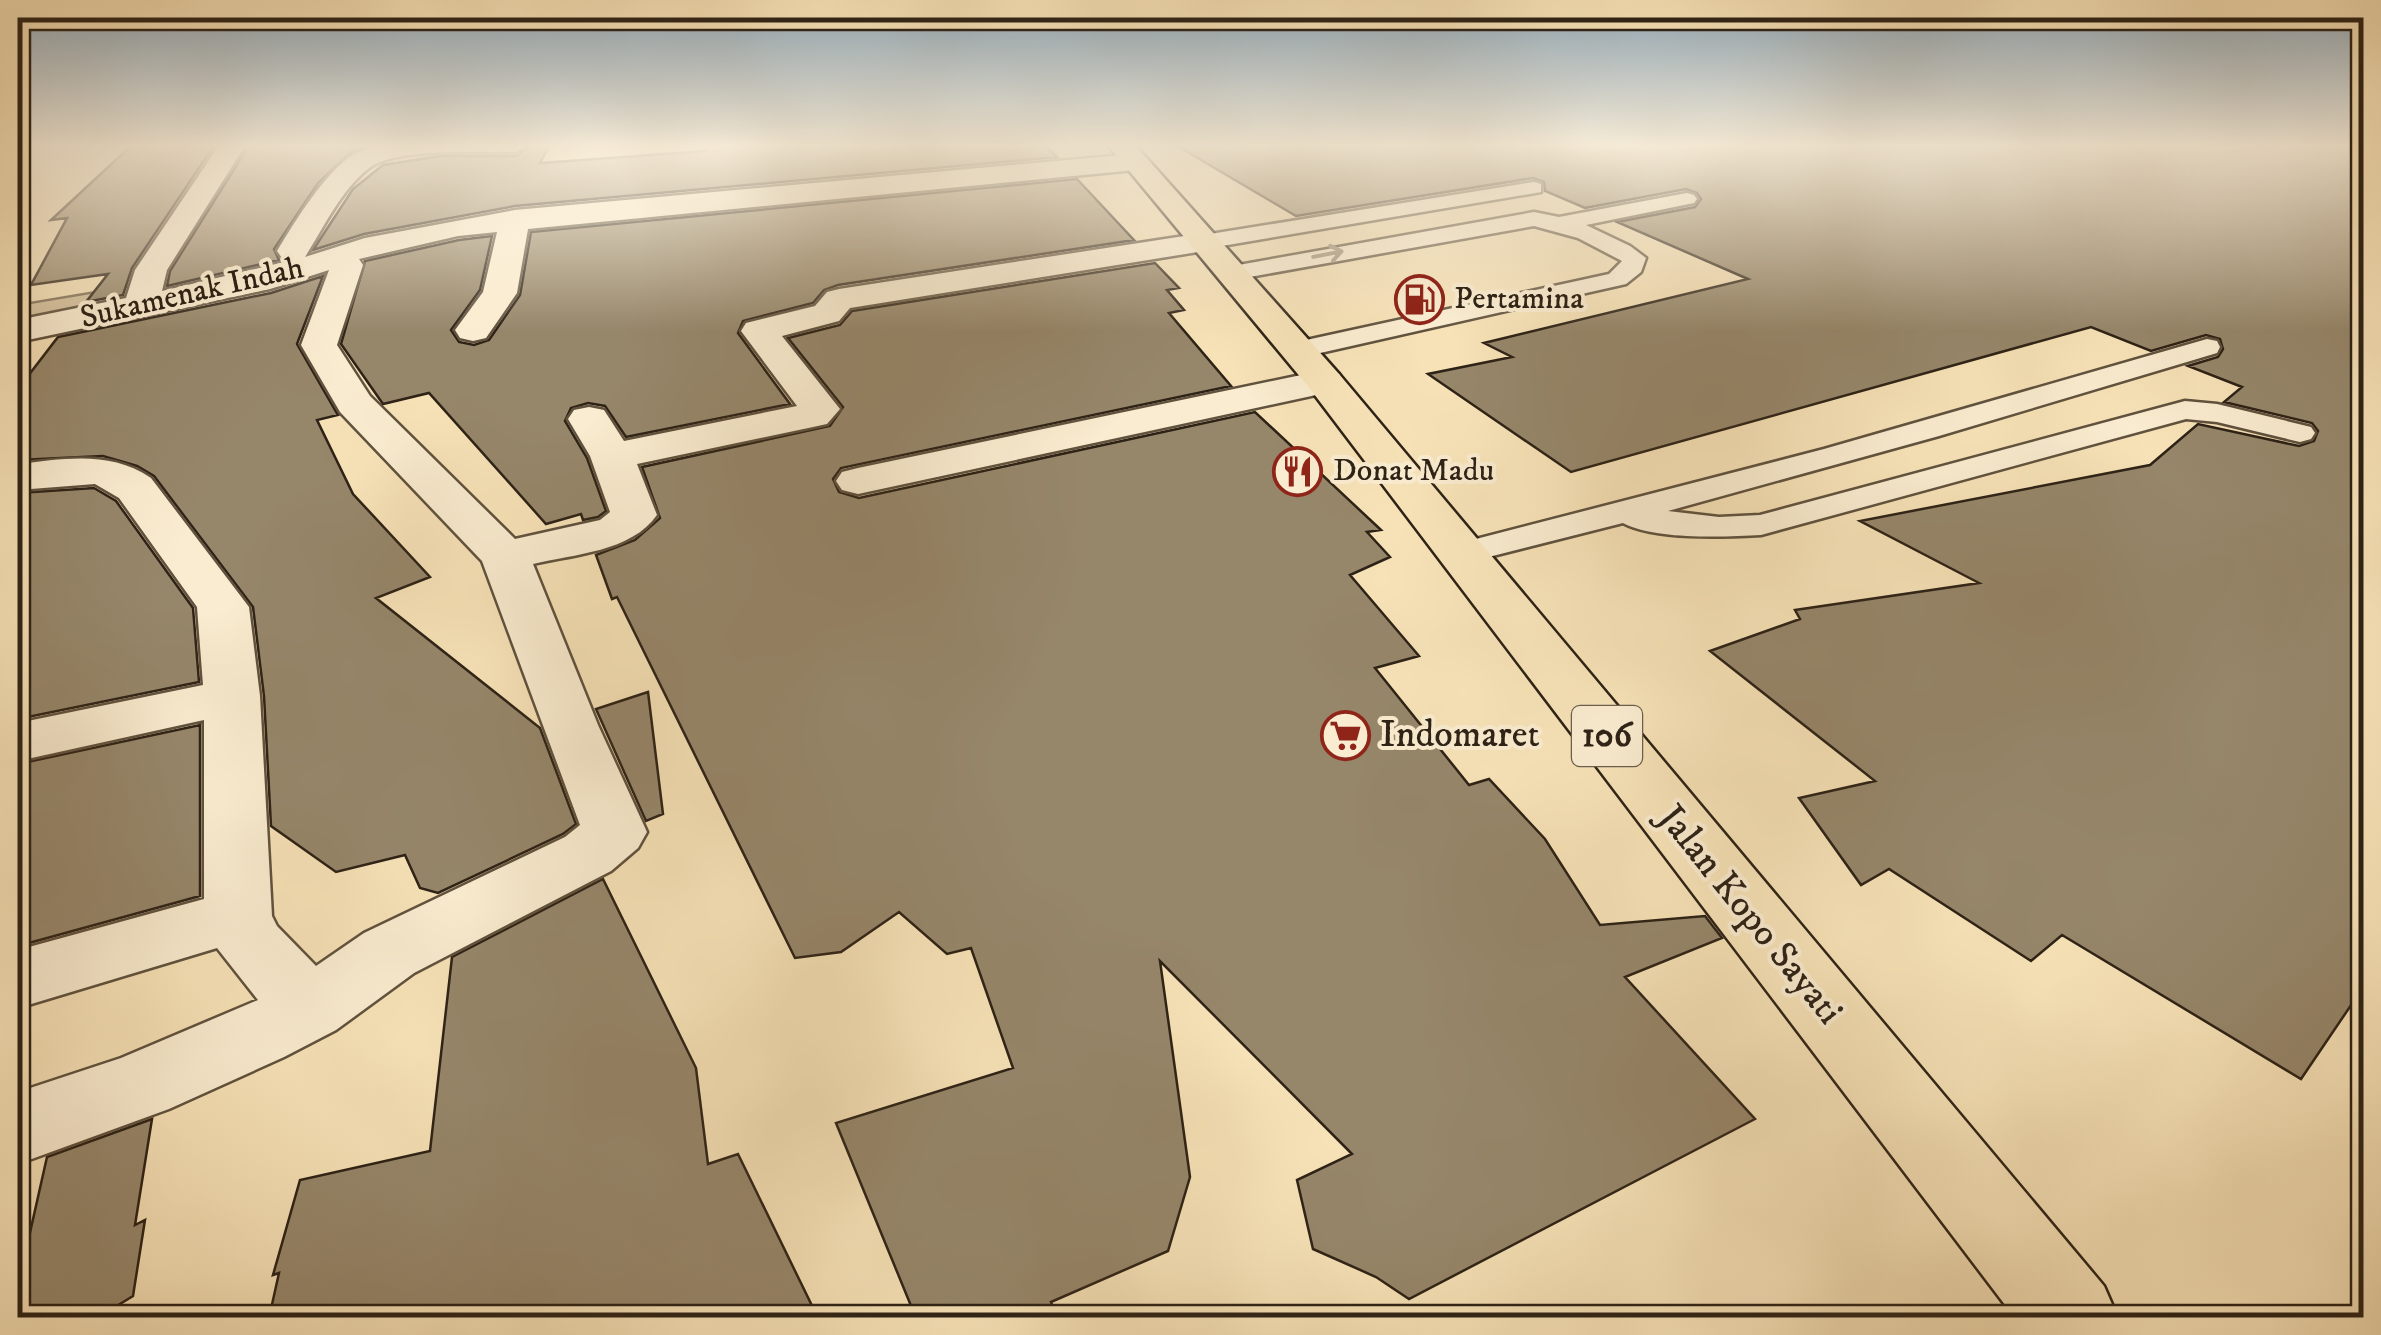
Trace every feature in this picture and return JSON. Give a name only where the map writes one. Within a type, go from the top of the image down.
[{"type":"main road","name":"Jalan Kopo Sayati","points":[[1173,206],[1312,366],[2065,1315]]},
{"type":"street","points":[[140,305],[151,270],[193,206]]},
{"type":"street","points":[[293,251],[322,206]]},
{"type":"street","points":[[581,213],[585,206]]},
{"type":"street","points":[[18,1128],[141,1085],[310,1009],[389,954],[588,854],[615,832],[569,726],[505,556],[354,402],[319,345],[347,265],[340,258],[395,239],[514,219],[643,206]]},
{"type":"street","points":[[637,245],[644,217],[654,206]]},
{"type":"street","points":[[473,330],[500,293],[514,219]]},
{"type":"street","name":"Sukamenak Indah","points":[[113,277],[293,251],[340,258]]},
{"type":"street","name":"Sukamenak Indah","points":[[18,331],[270,279],[340,258]]},
{"type":"street","points":[[505,556],[616,530],[630,522],[634,515],[601,438],[813,415],[820,409],[760,330],[827,314],[839,299],[1218,258]]},
{"type":"street","points":[[858,481],[1312,366]]},
{"type":"street","points":[[18,477],[104,471],[122,476],[223,607],[232,696],[238,916],[248,940],[310,1009]]},
{"type":"street","points":[[18,742],[232,696]]},
{"type":"street","points":[[18,979],[238,916]]},
{"type":"lane","points":[[1218,258],[1451,206]]},
{"type":"lane","points":[[1562,223],[1646,206]]},
{"type":"lane","points":[[1218,258],[1534,219],[1562,223],[1602,238],[1634,258],[1632,267],[1617,278],[1312,366]]},
{"type":"lane","points":[[1461,553],[1617,516],[2012,407],[2207,347]]},
{"type":"lane","points":[[1617,516],[1719,528],[1761,524],[2185,410],[2217,413],[2300,434]]},
{"type":"shaded area","points":[[326,260],[160,303],[18,331],[18,305],[280,261]]},
{"type":"building","points":[[66,206],[173,206],[132,268],[123,295],[86,302],[108,274],[31,285],[67,218],[51,220]]},
{"type":"building","points":[[211,206],[302,206],[274,249],[279,260],[167,286],[170,271]]},
{"type":"building","points":[[342,206],[513,206],[364,234],[313,250]]},
{"type":"building","points":[[796,206],[1103,206],[1134,240],[838,285],[824,290],[813,303],[743,321],[738,333],[790,404],[626,437],[605,406],[588,403],[571,408],[565,421],[587,458],[606,511],[598,517],[583,520],[581,514],[546,524],[429,393],[383,404],[341,344],[365,261],[492,236],[480,290],[451,330],[459,342],[474,345],[489,340],[520,295],[531,232]]},
{"type":"building","points":[[1280,206],[1356,206],[1296,216]]},
{"type":"building","points":[[2364,206],[2364,986],[2301,1079],[2062,935],[2031,961],[1889,869],[1861,885],[1799,798],[1875,781],[1710,651],[1800,619],[1795,610],[1979,583],[1860,521],[2150,465],[2198,424],[2299,446],[2314,441],[2318,431],[2312,423],[2224,402],[2242,387],[2188,366],[2218,357],[2223,349],[2220,339],[2206,335],[2151,351],[2091,327],[1571,472],[1428,374],[1512,357],[1484,343],[1748,279],[1617,222],[1695,207]]},
{"type":"building","points":[[1155,263],[1179,288],[1167,290],[1184,310],[1169,313],[1231,386],[841,468],[833,479],[839,492],[859,498],[1255,412],[1381,530],[1367,532],[1390,557],[1350,575],[1419,656],[1375,668],[1469,785],[1489,779],[1545,839],[1600,925],[1705,916],[1722,938],[1625,977],[1755,1119],[1409,1299],[1376,1277],[1313,1249],[1297,1180],[1352,1154],[1160,961],[1190,1177],[1168,1251],[1051,1302],[1057,1318],[916,1318],[836,1123],[1013,1068],[971,948],[947,954],[899,912],[841,952],[795,958],[617,597],[612,599],[596,555],[635,540],[660,518],[642,467],[830,426],[843,407],[788,338],[840,325],[852,311]]},
{"type":"building","points":[[323,276],[297,344],[338,415],[317,420],[353,494],[430,577],[376,598],[540,728],[576,824],[563,834],[438,893],[420,888],[405,855],[336,872],[271,826],[264,696],[253,607],[154,476],[137,466],[103,456],[18,460],[18,389],[58,337],[271,293]]},
{"type":"building","points":[[94,488],[116,501],[193,608],[199,682],[18,719],[18,493]]},
{"type":"building","points":[[648,692],[663,814],[646,821],[596,709]]},
{"type":"building","points":[[200,725],[200,896],[18,946],[18,764]]},
{"type":"building","points":[[603,879],[696,1068],[708,1164],[738,1154],[818,1318],[269,1318],[279,1273],[273,1275],[300,1180],[430,1151],[452,957]]},
{"type":"building","points":[[152,1119],[135,1225],[145,1220],[133,1296],[97,1318],[18,1318],[18,1286],[47,1157]]},
{"type":"place","name":"Pertamina","points":[[1419,299]]},
{"type":"place","name":"Donat Madu","points":[[1298,471]]},
{"type":"place","name":"Indomaret","points":[[1345,735]]}]
